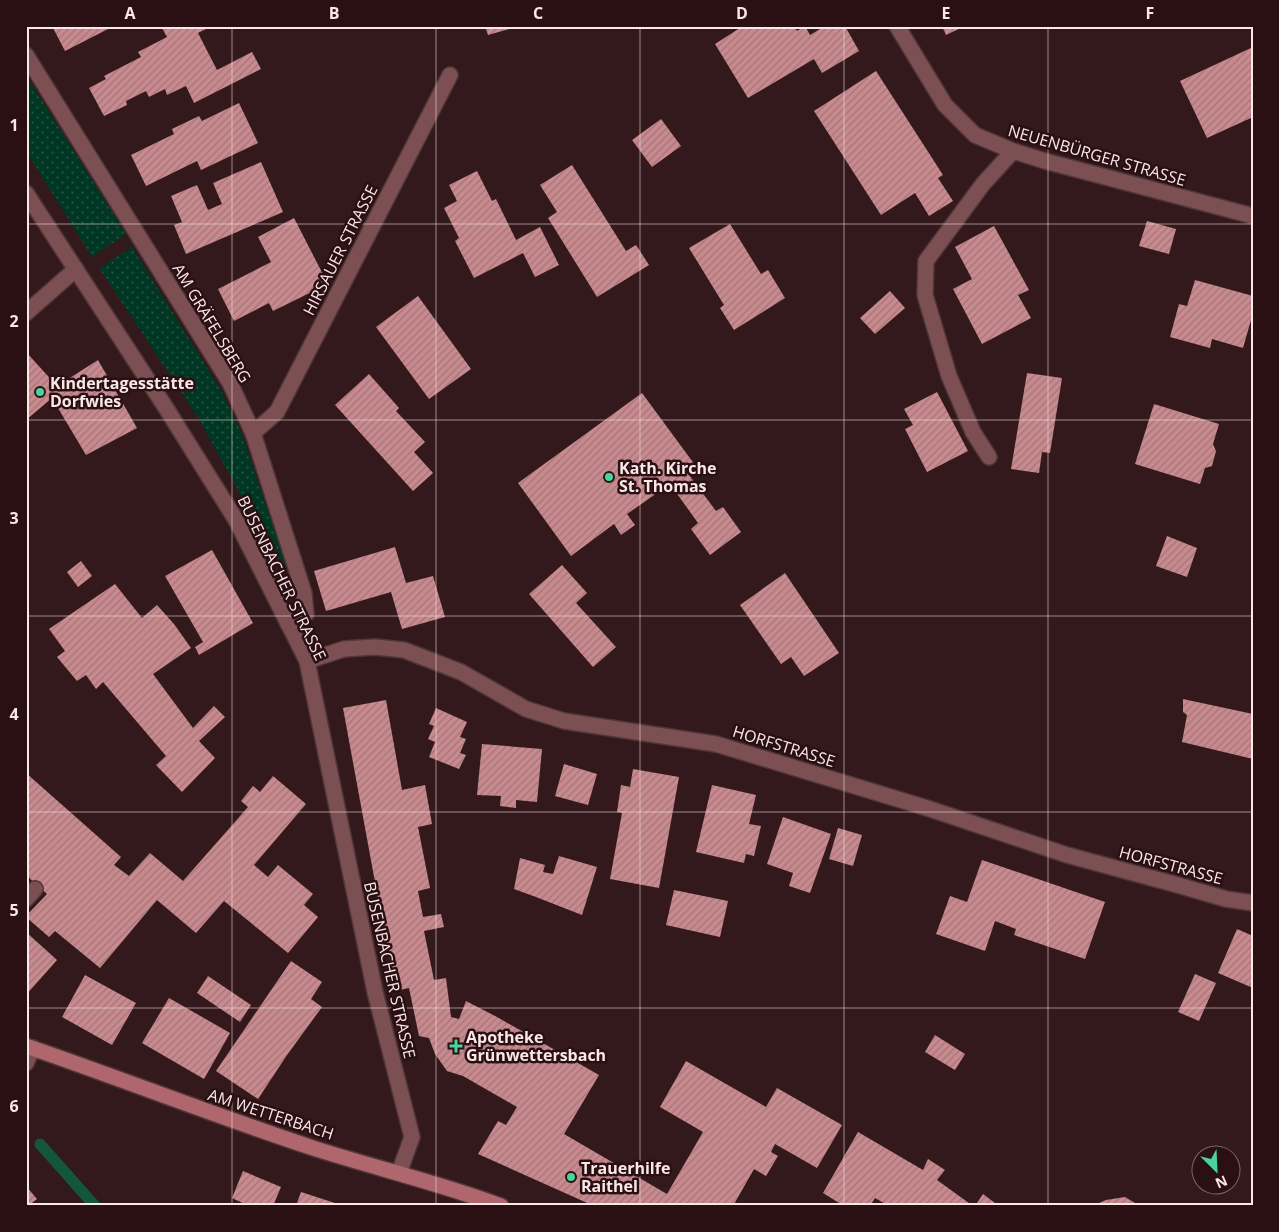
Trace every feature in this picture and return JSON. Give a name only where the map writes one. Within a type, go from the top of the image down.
[{"type":"main road","name":"AM WETTERBACH","points":[[30,1047],[315,1148],[465,1192],[502,1206]]},
{"type":"street","name":"NEUENBÜRGER STRASSE","points":[[897,26],[945,104],[975,135],[1045,161],[1253,216]]},
{"type":"street","name":"AM GRÄFELSBERG","points":[[26,55],[230,383],[252,434],[304,593],[306,614],[288,624]]},
{"type":"street","name":"HIRSAUER STRASSE","points":[[252,434],[277,412],[450,75]]},
{"type":"street","points":[[989,457],[973,432],[949,376],[925,295],[926,261],[984,184],[1014,151]]},
{"type":"street","name":"BUSENBACHER STRASSE","points":[[26,193],[166,408],[236,520],[307,661],[375,992],[412,1136],[399,1173]]},
{"type":"street","points":[[26,313],[76,269]]},
{"type":"street","name":"HORFSTRASSE","points":[[307,661],[344,649],[375,647],[404,650],[461,672],[526,709],[564,721],[716,744],[927,808],[1067,855],[1226,899],[1253,903]]},
{"type":"street","points":[[26,1063],[30,1047]]},
{"type":"green space","points":[[26,75],[126,234],[92,257],[26,151]]},
{"type":"green space","points":[[132,247],[221,390],[242,434],[286,565],[280,567],[199,419],[99,268]]},
{"type":"building","points":[[52,26],[114,26],[65,51]]},
{"type":"building","points":[[161,26],[212,26],[198,33],[217,70],[252,52],[261,69],[194,103],[186,86],[167,95],[165,89],[149,97],[146,91],[126,101],[127,105],[104,116],[89,88],[106,79],[104,76],[141,57],[138,52],[167,37]]},
{"type":"building","points":[[485,26],[516,26],[516,27],[488,35]]},
{"type":"building","points":[[743,26],[794,26],[797,31],[805,26],[810,35],[825,26],[845,26],[859,51],[822,73],[814,59],[748,98],[715,44]]},
{"type":"building","points":[[942,26],[965,26],[946,35]]},
{"type":"building","points":[[1253,47],[1253,117],[1207,138],[1180,81]]},
{"type":"building","points":[[876,71],[943,175],[938,178],[953,201],[929,216],[915,193],[881,215],[814,111]]},
{"type":"building","points":[[239,103],[258,143],[201,170],[197,161],[146,186],[131,155],[174,134],[172,129],[199,116],[202,121]]},
{"type":"building","points":[[661,119],[681,146],[652,167],[632,140]]},
{"type":"building","points":[[261,162],[283,212],[186,254],[174,225],[182,222],[171,196],[197,185],[208,210],[222,204],[213,183]]},
{"type":"building","points":[[572,165],[626,251],[636,245],[649,265],[597,297],[548,218],[557,212],[540,185]]},
{"type":"building","points":[[477,171],[492,201],[496,199],[516,240],[540,227],[559,265],[535,277],[523,253],[474,278],[455,241],[459,238],[444,208],[457,201],[449,185]]},
{"type":"building","points":[[294,218],[328,284],[273,311],[269,303],[234,321],[218,289],[271,262],[258,237]]},
{"type":"building","points":[[1147,221],[1176,229],[1169,254],[1139,246]]},
{"type":"building","points":[[730,224],[761,274],[768,270],[785,298],[734,330],[720,308],[724,305],[689,248]]},
{"type":"building","points":[[994,226],[1029,290],[1018,295],[1031,318],[982,344],[953,289],[972,279],[955,247]]},
{"type":"building","points":[[1195,280],[1253,296],[1253,313],[1243,348],[1212,339],[1210,348],[1170,337],[1179,304],[1187,306]]},
{"type":"building","points":[[890,291],[905,308],[875,334],[860,318]]},
{"type":"building","points":[[418,296],[471,369],[429,399],[376,327]]},
{"type":"building","points":[[26,352],[57,386],[98,360],[137,428],[86,455],[52,398],[26,420]]},
{"type":"building","points":[[1027,373],[1062,378],[1050,453],[1042,452],[1039,473],[1011,469]]},
{"type":"building","points":[[369,374],[399,408],[396,411],[425,442],[414,452],[433,473],[413,491],[335,405]]},
{"type":"building","points":[[937,392],[968,451],[927,472],[905,429],[913,425],[904,409]]},
{"type":"building","name":"Kath. Kirche St. Thomas","points":[[642,393],[695,465],[686,471],[716,511],[723,507],[741,532],[710,555],[691,529],[698,523],[670,484],[627,514],[635,525],[621,535],[614,524],[571,556],[518,483]]},
{"type":"building","points":[[1154,404],[1219,424],[1213,444],[1216,451],[1212,466],[1205,468],[1200,484],[1135,464]]},
{"type":"building","points":[[1167,536],[1197,548],[1187,577],[1156,566]]},
{"type":"building","points":[[395,547],[406,583],[433,576],[445,617],[402,629],[391,592],[326,611],[314,571]]},
{"type":"building","points":[[212,550],[253,623],[199,655],[195,647],[203,642],[165,576]]},
{"type":"building","points":[[81,561],[92,576],[78,587],[67,572]]},
{"type":"building","points":[[562,565],[587,593],[576,603],[616,647],[593,667],[529,594]]},
{"type":"building","points":[[785,573],[839,653],[804,676],[791,657],[781,664],[740,605]]},
{"type":"building","points":[[115,584],[142,618],[157,605],[174,624],[191,648],[153,674],[193,728],[214,706],[225,717],[199,741],[215,758],[182,792],[156,765],[166,756],[103,682],[96,689],[86,675],[77,681],[57,657],[65,651],[49,629]]},
{"type":"building","points":[[1183,699],[1253,714],[1253,759],[1182,742],[1187,715],[1183,712]]},
{"type":"building","points":[[386,700],[402,790],[425,785],[432,824],[418,827],[430,888],[418,891],[423,917],[441,914],[444,927],[424,931],[434,980],[446,978],[451,1017],[459,1019],[466,1001],[599,1075],[564,1134],[667,1194],[703,1132],[660,1107],[686,1061],[766,1107],[777,1088],[842,1125],[817,1168],[775,1144],[771,1152],[778,1156],[766,1176],[754,1169],[733,1206],[594,1206],[478,1154],[498,1121],[506,1125],[517,1107],[463,1076],[447,1071],[435,1054],[429,1038],[419,1036],[409,988],[395,991],[343,708]]},
{"type":"building","points":[[436,708],[467,722],[460,737],[466,739],[460,753],[466,755],[459,769],[429,757],[435,742],[428,739],[434,726],[429,724]]},
{"type":"building","points":[[482,744],[542,749],[537,802],[516,800],[516,808],[500,806],[501,796],[477,795]]},
{"type":"building","points":[[564,764],[597,774],[588,805],[555,796]]},
{"type":"building","points":[[633,769],[679,777],[659,888],[610,879],[622,813],[617,812],[621,785],[630,787]]},
{"type":"building","points":[[26,773],[121,857],[114,865],[129,876],[150,853],[183,881],[248,807],[241,801],[253,786],[260,792],[273,776],[306,804],[254,865],[268,877],[278,865],[313,894],[304,905],[318,917],[288,953],[224,901],[196,933],[157,900],[100,968],[55,931],[49,937],[26,917],[47,894],[26,875]]},
{"type":"building","points":[[712,785],[756,795],[749,824],[761,826],[754,856],[746,854],[744,863],[696,852]]},
{"type":"building","points":[[783,817],[831,834],[810,893],[789,886],[793,873],[767,864]]},
{"type":"building","points":[[838,828],[862,835],[853,866],[829,859]]},
{"type":"building","points":[[559,856],[597,867],[582,915],[514,889],[520,858],[545,865],[543,872],[553,874]]},
{"type":"building","points":[[982,860],[1105,902],[1085,959],[1014,935],[1016,929],[995,921],[985,951],[936,934],[950,896],[967,902]]},
{"type":"building","points":[[674,890],[728,901],[720,937],[666,925]]},
{"type":"building","points":[[1237,929],[1253,936],[1253,988],[1218,973]]},
{"type":"building","points":[[26,932],[57,960],[26,995]]},
{"type":"building","points":[[291,961],[322,982],[311,999],[322,1007],[258,1099],[216,1071]]},
{"type":"building","points":[[1195,974],[1216,983],[1199,1021],[1178,1012]]},
{"type":"building","points":[[85,975],[136,1003],[112,1045],[62,1017]]},
{"type":"building","points":[[208,976],[251,1005],[240,1022],[197,993]]},
{"type":"building","points":[[169,998],[230,1033],[204,1079],[142,1043]]},
{"type":"building","points":[[935,1035],[965,1054],[955,1070],[925,1052]]},
{"type":"building","points":[[858,1132],[923,1170],[928,1159],[945,1170],[937,1180],[973,1206],[889,1206],[875,1198],[870,1206],[844,1206],[823,1193]]},
{"type":"building","points":[[243,1171],[281,1187],[273,1206],[249,1206],[232,1198]]},
{"type":"building","points":[[26,1186],[37,1199],[28,1206],[26,1206]]},
{"type":"building","points":[[301,1192],[341,1205],[341,1206],[296,1206]]},
{"type":"building","points":[[983,1194],[999,1206],[975,1206]]},
{"type":"building","points":[[1125,1197],[1140,1206],[1092,1206],[1106,1200]]},
{"type":"waterway","points":[[40,1144],[95,1206]]},
{"type":"place","name":"Kindertagesstätte Dorfwies","points":[[40,392]]},
{"type":"place","name":"Kath. Kirche St. Thomas","points":[[609,477]]},
{"type":"place","name":"Apotheke Grünwettersbach","points":[[456,1046]]},
{"type":"place","name":"Trauerhilfe Raithel","points":[[571,1177]]}]
